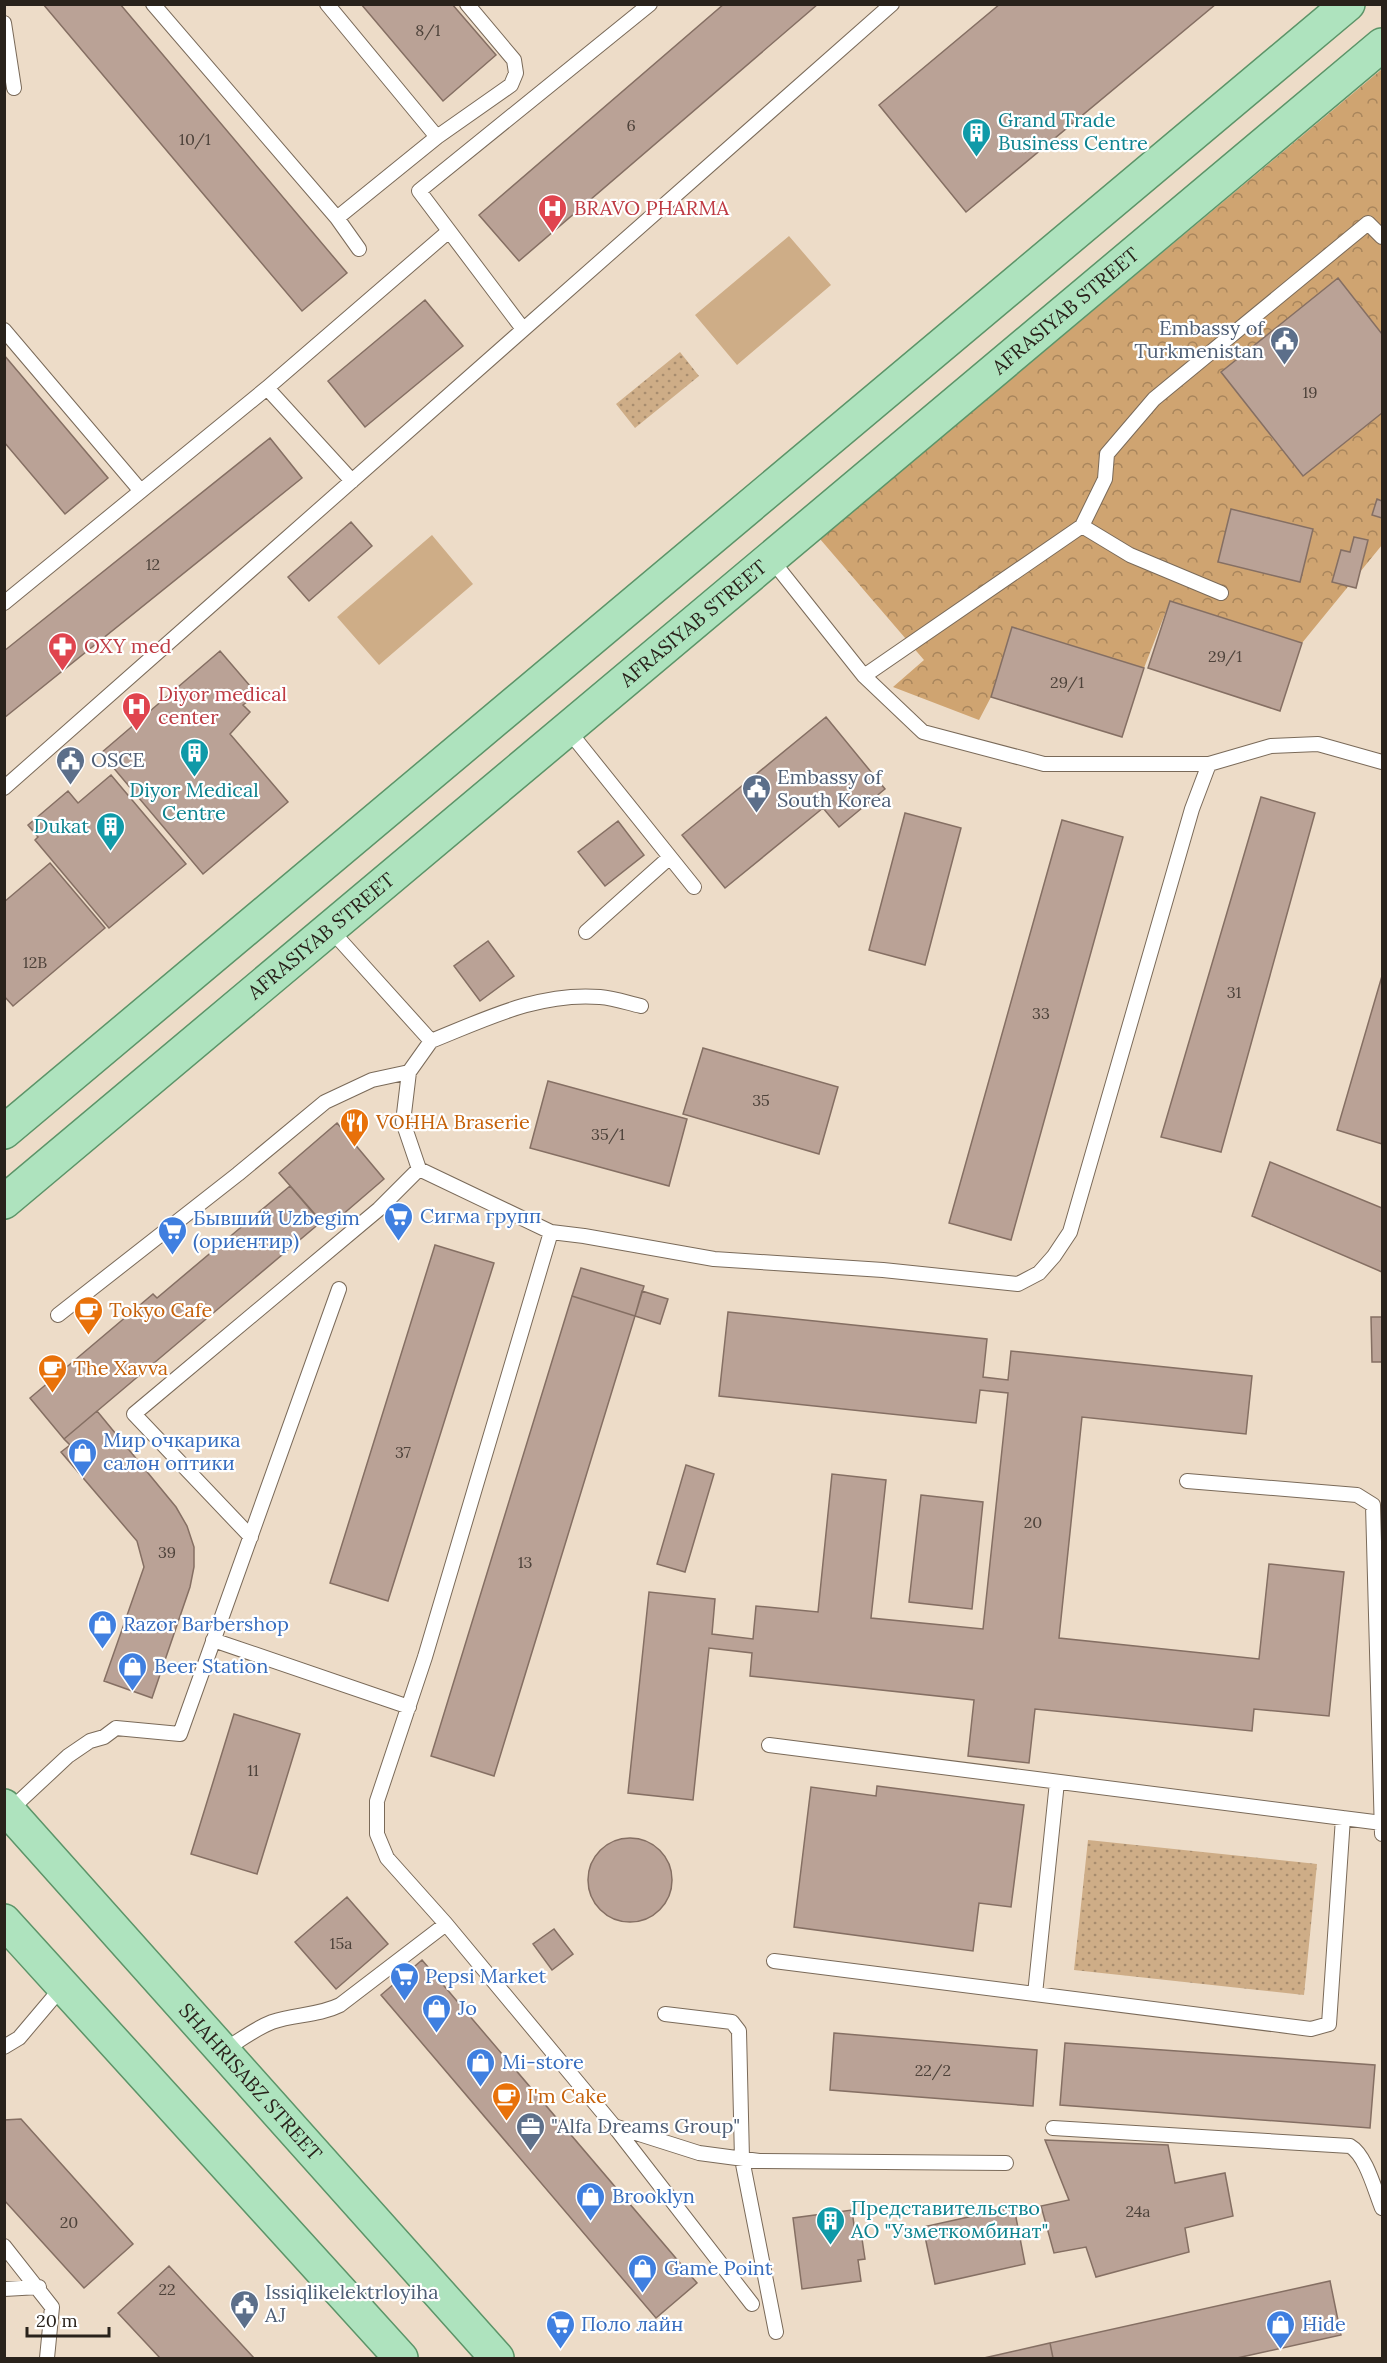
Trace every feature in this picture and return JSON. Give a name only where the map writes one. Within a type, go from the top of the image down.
[{"type":"main road","points":[[4,1132],[1348,4]]},
{"type":"main road","name":"AFRASIYAB STREET","points":[[4,1202],[1383,45]]},
{"type":"main road","name":"SHAHRISABZ STREET","points":[[7,1809],[497,2358]]},
{"type":"main road","points":[[4,1921],[401,2358]]},
{"type":"lane","points":[[153,4],[337,218],[359,249]]},
{"type":"lane","points":[[327,4],[437,137]]},
{"type":"lane","points":[[337,218],[437,137],[511,85],[516,73],[514,60],[468,4]]},
{"type":"lane","points":[[524,329],[419,191],[650,4]]},
{"type":"lane","points":[[4,788],[892,4]]},
{"type":"lane","points":[[4,23],[14,88]]},
{"type":"lane","points":[[864,676],[1082,526],[1105,479],[1107,454],[1154,399],[1368,223],[1383,237]]},
{"type":"lane","points":[[4,603],[267,388],[449,231]]},
{"type":"lane","points":[[4,330],[140,490]]},
{"type":"lane","points":[[267,388],[352,481]]},
{"type":"lane","points":[[1082,526],[1130,555],[1221,593]]},
{"type":"lane","points":[[771,559],[864,676],[923,732],[1044,764],[1209,764],[1271,746],[1318,744],[1383,762]]},
{"type":"lane","points":[[568,730],[694,888]]},
{"type":"lane","points":[[641,1006],[601,997],[560,997],[515,1007],[431,1041],[409,1072],[403,1122],[419,1169],[551,1232],[714,1259],[883,1270],[1018,1284],[1039,1272],[1054,1256],[1070,1232],[1185,831],[1209,764]]},
{"type":"lane","points":[[586,932],[670,857]]},
{"type":"lane","points":[[330,929],[431,1041]]},
{"type":"lane","points":[[58,1315],[238,1174],[325,1102],[372,1080],[409,1072]]},
{"type":"lane","points":[[251,1537],[134,1414],[379,1209],[419,1169]]},
{"type":"lane","points":[[551,1232],[409,1707],[377,1801],[377,1834],[387,1858],[446,1924],[614,2126],[752,2304]]},
{"type":"lane","points":[[7,1809],[68,1756],[90,1741],[104,1737],[116,1728],[180,1734],[339,1289]]},
{"type":"lane","points":[[1187,1481],[1357,1495],[1373,1505],[1383,1834]]},
{"type":"lane","points":[[213,1640],[409,1707]]},
{"type":"lane","points":[[769,1745],[1382,1823]]},
{"type":"lane","points":[[1035,1994],[1057,1782]]},
{"type":"lane","points":[[774,1960],[1311,2029],[1329,2024],[1343,1818]]},
{"type":"lane","points":[[223,2051],[272,2022],[300,2014],[327,2012],[340,2006],[446,1924]]},
{"type":"lane","points":[[4,2047],[19,2038],[63,1986]]},
{"type":"lane","points":[[665,2014],[732,2022],[739,2031],[742,2159],[776,2332]]},
{"type":"lane","points":[[614,2126],[699,2152],[759,2161],[1006,2163]]},
{"type":"lane","points":[[1053,2128],[1350,2146],[1358,2150],[1383,2208]]},
{"type":"lane","points":[[1377,2195],[1383,2175]]},
{"type":"lane","points":[[4,2246],[39,2287],[52,2307],[47,2358]]},
{"type":"lane","points":[[4,2289],[39,2287]]},
{"type":"shaded area","points":[[789,236],[831,285],[737,365],[695,315]]},
{"type":"shaded area","points":[[680,352],[699,376],[635,428],[616,404]]},
{"type":"shaded area","points":[[432,535],[473,584],[379,665],[337,617]]},
{"type":"shaded area","points":[[1088,1840],[1317,1864],[1304,1995],[1074,1970]]},
{"type":"green space","points":[[1382,69],[1382,545],[1302,643],[1170,601],[1144,668],[1012,627],[991,697],[979,720],[893,687],[924,660],[820,539]]},
{"type":"building","points":[[43,4],[120,4],[347,273],[302,311]]},
{"type":"building","points":[[361,4],[452,4],[496,55],[443,101]]},
{"type":"building","points":[[724,4],[818,4],[519,261],[479,215]]},
{"type":"building","name":"Grand Trade Business Centre","points":[[1000,4],[1216,4],[966,212],[879,105]]},
{"type":"building","points":[[1338,278],[1382,334],[1382,413],[1303,476],[1221,372]]},
{"type":"building","points":[[425,300],[463,346],[365,427],[328,381]]},
{"type":"building","points":[[4,355],[108,478],[65,514],[4,442]]},
{"type":"building","points":[[270,438],[302,478],[4,718],[4,651]]},
{"type":"building","points":[[1377,499],[1382,501],[1382,518],[1372,515]]},
{"type":"building","points":[[1231,509],[1313,529],[1300,582],[1218,562]]},
{"type":"building","points":[[351,522],[372,546],[309,601],[288,577]]},
{"type":"building","points":[[1354,537],[1368,540],[1356,588],[1332,582],[1341,550],[1350,552]]},
{"type":"building","points":[[1170,601],[1302,643],[1280,711],[1148,668]]},
{"type":"building","points":[[1012,627],[1144,668],[1122,737],[991,697]]},
{"type":"building","name":"Diyor Medical Centre","points":[[220,651],[257,694],[243,705],[250,712],[230,734],[288,802],[203,874],[101,753]]},
{"type":"building","points":[[826,717],[885,789],[839,827],[823,808],[725,888],[682,835]]},
{"type":"building","name":"Dukat","points":[[111,775],[186,864],[109,928],[35,840],[38,837],[28,825],[68,791],[78,803]]},
{"type":"building","points":[[1261,797],[1315,813],[1221,1152],[1161,1137]]},
{"type":"building","points":[[905,813],[961,828],[925,965],[869,950]]},
{"type":"building","points":[[1062,820],[1123,837],[1011,1240],[949,1223]]},
{"type":"building","points":[[618,821],[644,855],[605,886],[578,852]]},
{"type":"building","points":[[50,863],[105,928],[13,1006],[4,996],[4,902]]},
{"type":"building","points":[[488,941],[514,976],[480,1001],[454,966]]},
{"type":"building","points":[[1382,976],[1382,1144],[1337,1130]]},
{"type":"building","points":[[703,1048],[838,1087],[819,1154],[683,1114]]},
{"type":"building","points":[[548,1081],[687,1119],[669,1186],[530,1148]]},
{"type":"building","points":[[337,1123],[384,1179],[327,1228],[279,1173]]},
{"type":"building","points":[[1270,1162],[1382,1208],[1382,1272],[1252,1216]]},
{"type":"building","points":[[290,1186],[321,1222],[64,1439],[30,1398],[153,1294],[157,1298]]},
{"type":"building","points":[[435,1245],[494,1263],[388,1601],[330,1583]]},
{"type":"building","points":[[581,1268],[644,1286],[635,1316],[572,1296]]},
{"type":"building","points":[[642,1291],[668,1299],[660,1324],[635,1316]]},
{"type":"building","points":[[572,1296],[635,1316],[494,1776],[431,1756]]},
{"type":"building","points":[[728,1312],[987,1339],[983,1377],[1008,1380],[1011,1351],[1252,1376],[1246,1434],[1082,1417],[1059,1638],[1259,1659],[1269,1564],[1344,1572],[1329,1716],[1254,1709],[1252,1731],[1035,1709],[1029,1763],[968,1756],[974,1700],[750,1676],[752,1653],[709,1648],[693,1800],[628,1793],[649,1592],[715,1599],[712,1634],[753,1639],[756,1606],[818,1612],[832,1474],[886,1480],[871,1618],[983,1629],[1008,1393],[980,1390],[976,1423],[719,1396]]},
{"type":"building","points":[[1371,1317],[1382,1317],[1382,1362],[1372,1362]]},
{"type":"building","points":[[97,1411],[176,1507],[187,1526],[194,1547],[194,1567],[190,1587],[152,1698],[104,1681],[144,1567],[137,1541],[61,1452],[70,1445],[64,1439]]},
{"type":"building","points":[[686,1465],[714,1474],[685,1572],[657,1564]]},
{"type":"building","points":[[921,1495],[983,1502],[972,1609],[909,1602]]},
{"type":"building","points":[[234,1714],[300,1734],[257,1874],[191,1854]]},
{"type":"building","points":[[877,1786],[1024,1805],[1011,1907],[979,1903],[973,1951],[794,1927],[811,1787],[876,1796]]},
{"type":"building","points":[[630,1838],[646,1841],[660,1850],[669,1864],[672,1880],[669,1896],[660,1910],[646,1919],[630,1922],[614,1919],[600,1910],[591,1896],[588,1880],[591,1864],[600,1850],[614,1841]]},
{"type":"building","points":[[347,1897],[388,1944],[336,1989],[295,1942]]},
{"type":"building","points":[[554,1929],[573,1954],[552,1970],[533,1944]]},
{"type":"building","points":[[422,1960],[697,2283],[656,2318],[381,1995]]},
{"type":"building","points":[[834,2033],[1037,2050],[1033,2106],[830,2090]]},
{"type":"building","points":[[1065,2043],[1375,2065],[1370,2128],[1060,2105]]},
{"type":"building","points":[[21,2119],[133,2244],[84,2288],[4,2200],[4,2120]]},
{"type":"building","points":[[1045,2140],[1168,2145],[1175,2183],[1225,2173],[1233,2216],[1185,2228],[1189,2252],[1096,2277],[1086,2247],[1054,2253],[1041,2206],[1069,2200]]},
{"type":"building","points":[[1014,2207],[1025,2264],[935,2284],[923,2227]]},
{"type":"building","name":"Представительство АО \"Узметкомбинат\"","points":[[852,2210],[855,2233],[861,2232],[865,2259],[858,2260],[861,2281],[802,2289],[793,2218]]},
{"type":"building","points":[[169,2266],[254,2358],[160,2358],[118,2313]]},
{"type":"building","points":[[1330,2281],[1341,2335],[1237,2358],[1053,2358],[1050,2343]]},
{"type":"building","points":[[1050,2343],[1053,2358],[984,2358]]},
{"type":"place","name":"Grand Trade Business Centre","points":[[977,158]]},
{"type":"place","name":"BRAVO PHARMA","points":[[553,234]]},
{"type":"place","name":"Embassy of Turkmenistan","points":[[1285,366]]},
{"type":"place","name":"OXY med","points":[[63,672]]},
{"type":"place","name":"Diyor medical center","points":[[137,732]]},
{"type":"place","name":"Diyor Medical Centre","points":[[194,778]]},
{"type":"place","name":"OSCE","points":[[70,786]]},
{"type":"place","name":"Embassy of South Korea","points":[[756,814]]},
{"type":"place","name":"Dukat","points":[[110,852]]},
{"type":"place","name":"VOHHA Braserie","points":[[355,1148]]},
{"type":"place","name":"Сигма групп","points":[[399,1242]]},
{"type":"place","name":"Бывший Uzbegim (ориентир)","points":[[172,1256]]},
{"type":"place","name":"Tokyo Cafe","points":[[88,1336]]},
{"type":"place","name":"The Xavva","points":[[52,1394]]},
{"type":"place","name":"Мир очкарика салон оптики","points":[[82,1478]]},
{"type":"place","name":"Razor Barbershop","points":[[102,1650]]},
{"type":"place","name":"Beer Station","points":[[133,1692]]},
{"type":"place","name":"Pepsi Market","points":[[404,2002]]},
{"type":"place","name":"Jo","points":[[437,2034]]},
{"type":"place","name":"Mi-store","points":[[481,2088]]},
{"type":"place","name":"I'm Cake","points":[[506,2122]]},
{"type":"place","name":"\"Alfa Dreams Group\"","points":[[530,2152]]},
{"type":"place","name":"Brooklyn","points":[[591,2222]]},
{"type":"place","name":"Представительство АО \"Узметкомбинат\"","points":[[830,2246]]},
{"type":"place","name":"Game Point","points":[[643,2294]]},
{"type":"place","name":"Issiqlikelektrloyiha AJ","points":[[244,2330]]},
{"type":"place","name":"Поло лайн","points":[[560,2350]]},
{"type":"place","name":"Hide","points":[[1281,2350]]}]
